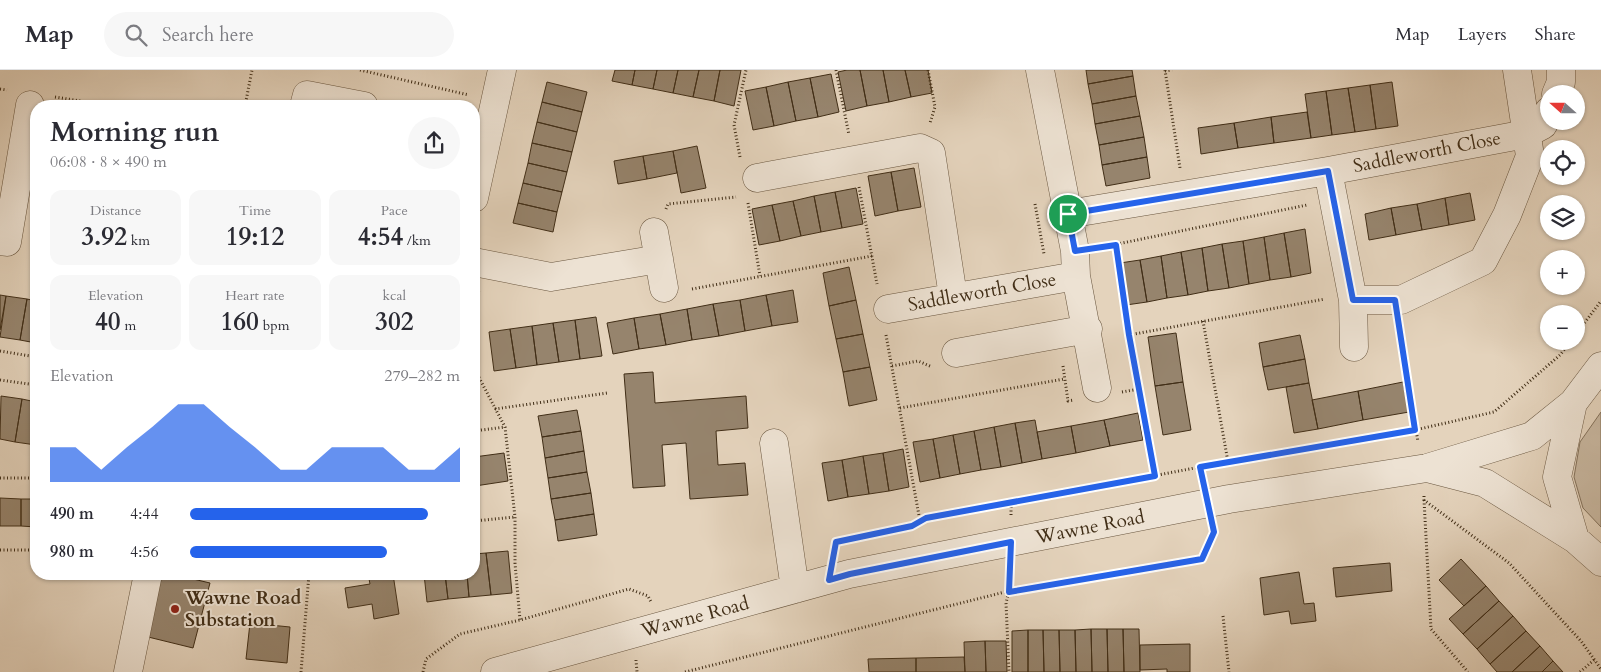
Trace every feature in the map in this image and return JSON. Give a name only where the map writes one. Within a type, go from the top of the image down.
[{"type":"street","points":[[480,134],[495,100],[502,70]]},
{"type":"street","name":"Saddleworth Close","points":[[1040,70],[1068,214],[1097,388]]},
{"type":"street","name":"Saddleworth Close","points":[[1344,298],[1401,300],[1483,261],[1507,215],[1530,156],[1517,70]]},
{"type":"street","points":[[1560,85],[1561,70]]},
{"type":"street","points":[[306,100],[307,95],[333,100]]},
{"type":"street","points":[[0,241],[7,242],[30,105]]},
{"type":"street","name":"Saddleworth Close","points":[[1068,214],[1328,171],[1526,134],[1540,126]]},
{"type":"street","points":[[758,178],[920,148],[931,153],[954,296]]},
{"type":"street","name":"Saddleworth Close","points":[[1328,171],[1334,199],[1344,298],[1354,348]]},
{"type":"street","points":[[654,232],[664,288]]},
{"type":"street","points":[[480,263],[551,277],[659,259]]},
{"type":"street","name":"Saddleworth Close","points":[[888,309],[1048,280],[1075,264]]},
{"type":"street","points":[[956,353],[1088,329]]},
{"type":"street","points":[[1575,538],[1557,477],[1573,402],[1601,366]]},
{"type":"street","name":"Wawne Road","points":[[495,672],[850,574],[1207,504],[1426,468],[1532,436],[1573,402]]},
{"type":"street","points":[[774,443],[795,589]]},
{"type":"street","name":"Wawne Road","points":[[1426,468],[1486,483],[1575,538],[1601,562]]},
{"type":"street","points":[[128,672],[147,580]]},
{"type":"path","points":[[246,100],[252,70]]},
{"type":"path","points":[[360,70],[495,100]]},
{"type":"path","points":[[920,148],[936,107],[928,70]]},
{"type":"path","points":[[1172,70],[1165,71],[1184,194]]},
{"type":"path","points":[[1034,194],[1048,280]]},
{"type":"path","points":[[654,232],[668,204],[737,196]]},
{"type":"path","points":[[1075,264],[1116,245],[1334,199]]},
{"type":"path","points":[[1116,245],[1129,335],[1155,476]]},
{"type":"path","points":[[664,288],[680,291],[872,256]]},
{"type":"path","points":[[1129,335],[1344,298]]},
{"type":"path","points":[[1395,300],[1415,430],[1426,468],[1424,500],[1431,630],[1468,672]]},
{"type":"path","points":[[1585,322],[1601,301]]},
{"type":"path","points":[[1202,321],[1228,462]]},
{"type":"path","points":[[1059,334],[1068,401]]},
{"type":"path","points":[[829,580],[836,542],[912,526],[926,518],[1200,467],[1415,430],[1494,412],[1564,350]]},
{"type":"path","points":[[0,351],[30,356]]},
{"type":"path","points":[[892,366],[918,361],[939,370],[954,367],[956,353]]},
{"type":"path","points":[[900,408],[1064,379]]},
{"type":"path","points":[[0,380],[30,385]]},
{"type":"path","points":[[480,380],[505,427],[515,517],[515,563],[520,620]]},
{"type":"path","points":[[495,409],[607,393]]},
{"type":"path","points":[[480,430],[505,427]]},
{"type":"path","points":[[685,672],[1009,592],[1202,559],[1214,532],[1200,467]]},
{"type":"path","points":[[0,478],[30,478]]},
{"type":"path","points":[[1424,500],[1509,563],[1581,642],[1601,669]]},
{"type":"path","points":[[1009,672],[1006,603],[1009,592],[1011,503]]},
{"type":"path","points":[[480,520],[515,517]]},
{"type":"path","points":[[0,550],[30,550]]},
{"type":"path","points":[[301,672],[309,580]]},
{"type":"path","points":[[423,672],[426,659],[460,634],[520,620],[629,589],[648,596],[662,626]]},
{"type":"path","points":[[1223,616],[1229,672]]},
{"type":"path","points":[[1580,672],[1594,660]]},
{"type":"shaded area","points":[[1601,412],[1601,527],[1583,508],[1574,477],[1580,442]]},
{"type":"building","points":[[615,70],[635,70],[632,85],[612,81]]},
{"type":"building","points":[[635,70],[657,70],[653,89],[632,85]]},
{"type":"building","points":[[657,70],[678,70],[673,93],[653,89]]},
{"type":"building","points":[[678,70],[699,70],[693,97],[673,93]]},
{"type":"building","points":[[699,70],[720,70],[714,101],[693,97]]},
{"type":"building","points":[[720,70],[741,70],[734,106],[714,101]]},
{"type":"building","points":[[860,70],[867,106],[846,111],[838,72]]},
{"type":"building","points":[[860,70],[883,70],[889,102],[867,106]]},
{"type":"building","points":[[883,70],[905,70],[911,97],[889,102]]},
{"type":"building","points":[[905,70],[928,70],[932,93],[911,97]]},
{"type":"building","points":[[1086,70],[1132,70],[1133,76],[1088,84]]},
{"type":"building","points":[[831,74],[839,112],[818,117],[810,78]]},
{"type":"building","points":[[1133,76],[1136,96],[1092,104],[1088,84]]},
{"type":"building","points":[[810,78],[818,117],[796,121],[788,82]]},
{"type":"building","points":[[547,82],[587,92],[582,112],[542,102]]},
{"type":"building","points":[[788,82],[796,121],[774,126],[766,87]]},
{"type":"building","points":[[1392,82],[1398,126],[1376,129],[1370,85]]},
{"type":"building","points":[[1370,85],[1376,129],[1355,132],[1348,88]]},
{"type":"building","points":[[766,87],[774,126],[753,130],[745,91]]},
{"type":"building","points":[[1348,88],[1355,132],[1332,135],[1326,91]]},
{"type":"building","points":[[1326,91],[1332,135],[1311,138],[1305,94]]},
{"type":"building","points":[[1136,96],[1140,116],[1095,124],[1092,104]]},
{"type":"building","points":[[542,102],[582,112],[577,132],[537,122]]},
{"type":"building","points":[[1307,112],[1311,138],[1274,143],[1271,117]]},
{"type":"building","points":[[1140,116],[1144,137],[1099,145],[1095,124]]},
{"type":"building","points":[[1271,117],[1274,143],[1238,148],[1234,123]]},
{"type":"building","points":[[537,122],[577,132],[572,152],[532,143]]},
{"type":"building","points":[[1234,123],[1238,148],[1201,154],[1198,128]]},
{"type":"building","points":[[1144,137],[1147,157],[1102,165],[1099,145]]},
{"type":"building","points":[[532,143],[572,152],[567,172],[528,163]]},
{"type":"building","points":[[697,146],[706,188],[681,193],[673,151]]},
{"type":"building","points":[[673,151],[677,173],[647,179],[643,156]]},
{"type":"building","points":[[643,156],[647,179],[618,184],[614,161]]},
{"type":"building","points":[[1147,157],[1150,178],[1106,186],[1102,165]]},
{"type":"building","points":[[528,163],[567,172],[562,192],[523,183]]},
{"type":"building","points":[[914,168],[921,207],[898,211],[891,172]]},
{"type":"building","points":[[891,172],[898,211],[875,216],[868,176]]},
{"type":"building","points":[[523,183],[562,192],[557,212],[518,203]]},
{"type":"building","points":[[856,188],[863,224],[842,228],[835,192]]},
{"type":"building","points":[[835,192],[842,228],[821,232],[814,196]]},
{"type":"building","points":[[1470,193],[1475,220],[1449,225],[1445,198]]},
{"type":"building","points":[[814,196],[821,232],[801,236],[793,201]]},
{"type":"building","points":[[1445,198],[1449,225],[1422,230],[1417,204]]},
{"type":"building","points":[[793,201],[801,236],[780,241],[772,205]]},
{"type":"building","points":[[518,203],[557,212],[553,232],[513,223]]},
{"type":"building","points":[[1417,204],[1422,230],[1396,235],[1391,208]]},
{"type":"building","points":[[772,205],[780,241],[759,245],[752,209]]},
{"type":"building","points":[[1391,208],[1396,235],[1369,240],[1365,214]]},
{"type":"building","points":[[1305,229],[1311,273],[1291,277],[1284,233]]},
{"type":"building","points":[[1284,233],[1291,277],[1270,280],[1264,237]]},
{"type":"building","points":[[1264,237],[1270,280],[1249,284],[1243,241]]},
{"type":"building","points":[[1243,241],[1249,284],[1229,288],[1222,244]]},
{"type":"building","points":[[1222,244],[1229,288],[1208,291],[1202,248]]},
{"type":"building","points":[[1202,248],[1208,291],[1188,295],[1181,252]]},
{"type":"building","points":[[1181,252],[1188,295],[1167,298],[1161,256]]},
{"type":"building","points":[[1161,256],[1167,298],[1147,302],[1140,260]]},
{"type":"building","points":[[1140,260],[1147,302],[1126,305],[1120,263]]},
{"type":"building","points":[[849,267],[856,300],[829,306],[823,273]]},
{"type":"building","points":[[793,290],[798,322],[772,326],[766,295]]},
{"type":"building","points":[[0,295],[6,296],[0,330]]},
{"type":"building","points":[[766,295],[772,326],[745,331],[740,300]]},
{"type":"building","points":[[6,296],[27,299],[20,340],[0,337]]},
{"type":"building","points":[[27,299],[30,300],[30,342],[20,340]]},
{"type":"building","points":[[740,300],[745,331],[719,336],[713,304]]},
{"type":"building","points":[[856,300],[863,334],[836,339],[829,306]]},
{"type":"building","points":[[713,304],[719,336],[692,340],[687,309]]},
{"type":"building","points":[[687,309],[692,340],[666,345],[660,314]]},
{"type":"building","points":[[660,314],[666,345],[639,349],[634,318]]},
{"type":"building","points":[[596,317],[602,356],[580,359],[575,320]]},
{"type":"building","points":[[634,318],[639,349],[613,354],[607,323]]},
{"type":"building","points":[[575,320],[580,359],[559,362],[553,323]]},
{"type":"building","points":[[553,323],[559,362],[537,365],[532,326]]},
{"type":"building","points":[[532,326],[537,365],[516,368],[510,329]]},
{"type":"building","points":[[510,329],[516,368],[494,371],[489,332]]},
{"type":"building","points":[[1176,333],[1183,382],[1155,386],[1148,337]]},
{"type":"building","points":[[863,334],[870,367],[843,372],[836,339]]},
{"type":"building","points":[[1300,335],[1305,359],[1263,367],[1259,343]]},
{"type":"building","points":[[1305,359],[1309,383],[1268,390],[1263,367]]},
{"type":"building","points":[[870,367],[877,400],[849,406],[843,372]]},
{"type":"building","points":[[653,372],[655,403],[746,396],[748,428],[716,431],[718,465],[745,463],[748,495],[690,499],[686,443],[662,445],[665,486],[633,488],[624,374]]},
{"type":"building","points":[[1183,382],[1191,430],[1163,435],[1155,386]]},
{"type":"building","points":[[1403,382],[1409,412],[1363,420],[1358,391]]},
{"type":"building","points":[[1309,383],[1318,429],[1294,433],[1286,387]]},
{"type":"building","points":[[1358,391],[1363,420],[1318,429],[1312,400]]},
{"type":"building","points":[[1,396],[22,399],[15,442],[0,439]]},
{"type":"building","points":[[22,399],[30,401],[30,444],[15,442]]},
{"type":"building","points":[[577,410],[581,431],[542,437],[538,416]]},
{"type":"building","points":[[1138,413],[1143,440],[1110,446],[1104,420]]},
{"type":"building","points":[[1035,420],[1042,459],[1022,463],[1015,423]]},
{"type":"building","points":[[1104,420],[1110,446],[1076,453],[1071,426]]},
{"type":"building","points":[[1015,423],[1022,463],[1001,467],[994,427]]},
{"type":"building","points":[[1071,426],[1076,453],[1042,459],[1037,432]]},
{"type":"building","points":[[994,427],[1001,467],[981,470],[974,431]]},
{"type":"building","points":[[581,431],[584,451],[545,458],[542,437]]},
{"type":"building","points":[[974,431],[981,470],[960,474],[953,435]]},
{"type":"building","points":[[953,435],[960,474],[940,478],[933,439]]},
{"type":"building","points":[[933,439],[940,478],[920,482],[913,442]]},
{"type":"building","points":[[903,449],[909,487],[889,491],[883,453]]},
{"type":"building","points":[[584,451],[587,472],[548,478],[545,458]]},
{"type":"building","points":[[504,453],[508,481],[480,485],[480,456]]},
{"type":"building","points":[[883,453],[889,491],[869,494],[863,456]]},
{"type":"building","points":[[863,456],[869,494],[848,497],[842,460]]},
{"type":"building","points":[[842,460],[848,497],[828,501],[822,463]]},
{"type":"building","points":[[587,472],[591,493],[551,499],[548,478]]},
{"type":"building","points":[[591,493],[594,514],[555,520],[551,499]]},
{"type":"building","points":[[0,498],[21,499],[21,526],[0,526]]},
{"type":"building","points":[[21,499],[30,499],[30,527],[21,526]]},
{"type":"building","points":[[594,514],[597,535],[558,541],[555,520]]},
{"type":"building","points":[[508,551],[512,593],[491,595],[486,553]]},
{"type":"building","points":[[486,553],[491,595],[469,597],[468,580],[480,580],[480,554]]},
{"type":"building","points":[[1461,559],[1486,586],[1464,606],[1439,580]]},
{"type":"building","points":[[1390,563],[1392,591],[1336,597],[1333,568]]},
{"type":"building","points":[[1299,572],[1304,604],[1314,603],[1316,621],[1291,624],[1289,611],[1264,615],[1260,578]]},
{"type":"building","name":"Wawne Road Substation","points":[[154,580],[197,580],[210,583],[193,648],[140,635]]},
{"type":"building","points":[[369,580],[394,580],[399,614],[374,619],[372,604],[348,608],[345,588],[370,584]]},
{"type":"building","points":[[425,580],[446,580],[448,599],[427,602]]},
{"type":"building","points":[[446,580],[468,580],[469,597],[448,599]]},
{"type":"building","points":[[1486,586],[1499,601],[1463,634],[1449,619]]},
{"type":"building","points":[[1499,601],[1513,616],[1477,649],[1463,634]]},
{"type":"building","points":[[1513,616],[1526,631],[1490,664],[1477,649]]},
{"type":"building","points":[[250,623],[290,627],[287,663],[246,659]]},
{"type":"building","points":[[1091,629],[1092,672],[1076,672],[1075,630]]},
{"type":"building","points":[[1091,629],[1107,629],[1108,672],[1092,672]]},
{"type":"building","points":[[1107,629],[1123,629],[1124,672],[1108,672]]},
{"type":"building","points":[[1123,629],[1139,629],[1140,672],[1124,672]]},
{"type":"building","points":[[1028,630],[1028,672],[1012,672],[1012,631]]},
{"type":"building","points":[[1028,630],[1043,630],[1044,672],[1028,672]]},
{"type":"building","points":[[1043,630],[1059,630],[1060,672],[1044,672]]},
{"type":"building","points":[[1059,630],[1075,630],[1076,672],[1060,672]]},
{"type":"building","points":[[1526,631],[1540,646],[1512,672],[1497,672],[1490,664]]},
{"type":"building","points":[[985,641],[1006,641],[1007,672],[986,672]]},
{"type":"building","points":[[985,641],[986,672],[965,672],[964,642]]},
{"type":"building","points":[[1190,644],[1190,672],[1167,672],[1167,669],[1140,670],[1140,645]]},
{"type":"building","points":[[1540,646],[1553,661],[1542,672],[1512,672]]},
{"type":"building","points":[[964,657],[965,672],[916,672],[916,658]]},
{"type":"building","points":[[916,658],[916,672],[869,672],[868,659]]},
{"type":"building","points":[[1553,661],[1563,672],[1542,672]]},
{"type":"place","name":"Wawne Road Substation","points":[[175,609]]},
{"type":"route","points":[[1328,171],[1353,300],[1395,300],[1415,430],[1200,467],[1214,532],[1202,559],[1009,592],[1011,542],[850,574],[829,580],[836,542],[912,526],[926,518],[1155,476],[1129,335],[1116,245],[1075,251],[1068,214],[1328,171]]}]
